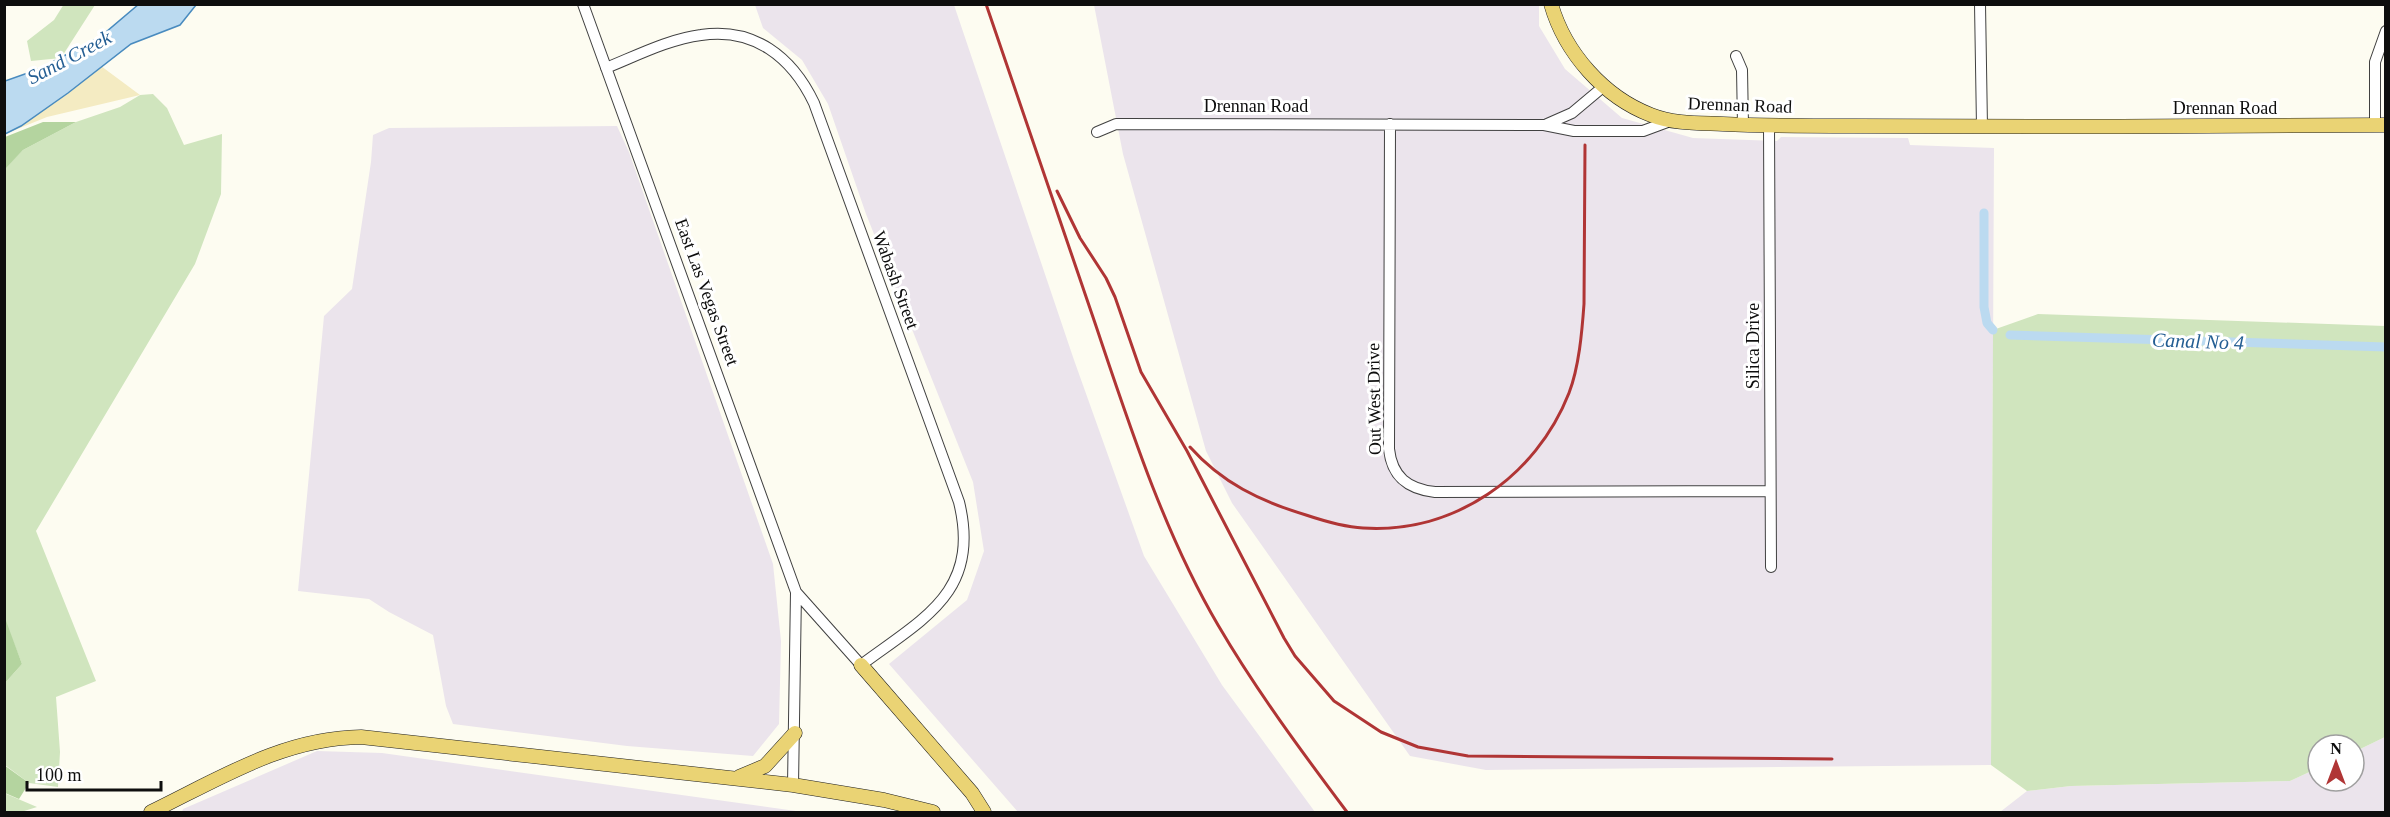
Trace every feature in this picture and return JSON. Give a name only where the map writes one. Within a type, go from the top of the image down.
[{"type":"main road","points":[[1551,4],[1562,33],[1571,48],[1603,87],[1633,107],[1670,121]]},
{"type":"main road","name":"Drennan Road","points":[[1670,121],[1743,125],[1982,127],[2380,125]]},
{"type":"main road","points":[[861,665],[972,793],[984,813]]},
{"type":"main road","points":[[731,779],[765,766],[795,733]]},
{"type":"main road","points":[[151,813],[259,758],[311,742],[338,738],[377,738],[731,779],[793,784],[902,804],[933,813]]},
{"type":"street","name":"East Las Vegas Street","points":[[583,4],[796,592],[793,784]]},
{"type":"street","points":[[1980,4],[1982,127]]},
{"type":"street","points":[[2380,125],[2375,62],[2385,31]]},
{"type":"street","name":"Wabash Street","points":[[606,68],[687,38],[713,34],[738,36],[765,46],[788,62],[806,85],[814,103],[959,502],[965,531],[962,564],[950,589],[925,617],[861,665]]},
{"type":"street","points":[[1736,56],[1742,70],[1743,125]]},
{"type":"street","points":[[1544,125],[1563,119],[1603,87]]},
{"type":"street","name":"Drennan Road","points":[[1097,132],[1116,124],[1544,125],[1574,131],[1643,131],[1670,121]]},
{"type":"street","name":"Out West Drive","points":[[1390,124],[1389,449],[1391,464],[1400,478],[1415,488],[1435,492],[1770,491]]},
{"type":"street","name":"Silica Drive","points":[[1769,125],[1771,567]]},
{"type":"street","name":"East Las Vegas Street","points":[[796,592],[861,665]]},
{"type":"shaded area","points":[[755,5],[954,5],[1074,360],[1144,556],[1222,685],[1315,812],[1018,812],[889,664],[967,600],[984,551],[973,482],[866,214],[828,104],[802,60],[763,28]]},
{"type":"shaded area","points":[[1094,5],[1539,5],[1539,26],[1565,69],[1622,118],[1693,138],[1777,141],[1781,137],[1908,138],[1910,145],[1994,148],[1991,765],[1486,770],[1410,756],[1232,503],[1206,451],[1123,154]]},
{"type":"shaded area","points":[[617,126],[629,152],[773,564],[781,641],[779,724],[753,756],[627,746],[453,724],[446,706],[433,635],[369,599],[298,591],[324,316],[352,289],[373,135],[389,128]]},
{"type":"shaded area","points":[[2385,737],[2385,812],[2000,812],[2027,791],[2071,786],[2290,781],[2306,774],[2306,793],[2366,793],[2366,746]]},
{"type":"shaded area","points":[[317,751],[382,753],[803,812],[182,812],[183,809]]},
{"type":"green space","points":[[64,4],[95,5],[61,58],[31,61],[27,41],[54,20]]},
{"type":"green space","points":[[153,94],[167,108],[184,145],[222,134],[221,194],[195,264],[36,531],[96,681],[56,697],[60,752],[58,787],[29,783],[5,765],[5,683],[22,664],[4,618],[4,169],[23,150],[76,122],[120,107],[140,95]]},
{"type":"green space","points":[[43,122],[76,122],[23,150],[5,169],[5,137]]},
{"type":"green space","points":[[2038,314],[2385,326],[2385,737],[2366,746],[2366,733],[2306,733],[2306,774],[2290,781],[2071,786],[2027,791],[1991,765],[1993,330]]},
{"type":"green space","points":[[5,618],[22,664],[4,683]]},
{"type":"green space","points":[[4,765],[29,783],[19,799],[5,793]]},
{"type":"green space","points":[[4,793],[37,807],[21,812],[5,812]]},
{"type":"sand","points":[[78,49],[140,95],[47,117],[5,134],[4,81],[39,69]]},
{"type":"water","name":"Sand Creek","points":[[139,4],[196,5],[180,25],[131,44],[68,93],[21,126],[5,134],[5,81],[39,69],[100,37]]},
{"type":"waterway","name":"Canal No 4","points":[[1984,213],[1984,307],[1987,323],[1993,330]]},
{"type":"waterway","name":"Canal No 4","points":[[2010,335],[2386,347]]},
{"type":"railway","points":[[986,4],[1135,439],[1164,516],[1218,625],[1296,744],[1347,812]]},
{"type":"railway","points":[[1190,447],[1215,471],[1258,497],[1289,510],[1349,526],[1397,527],[1429,521],[1459,510],[1488,494],[1513,474],[1536,450],[1554,423],[1572,383],[1580,349],[1584,304],[1585,145]]},
{"type":"railway","points":[[1057,191],[1080,238],[1106,278],[1115,297],[1141,372],[1187,451],[1284,638],[1295,656],[1334,701],[1381,732],[1418,747],[1468,756],[1832,759]]}]
